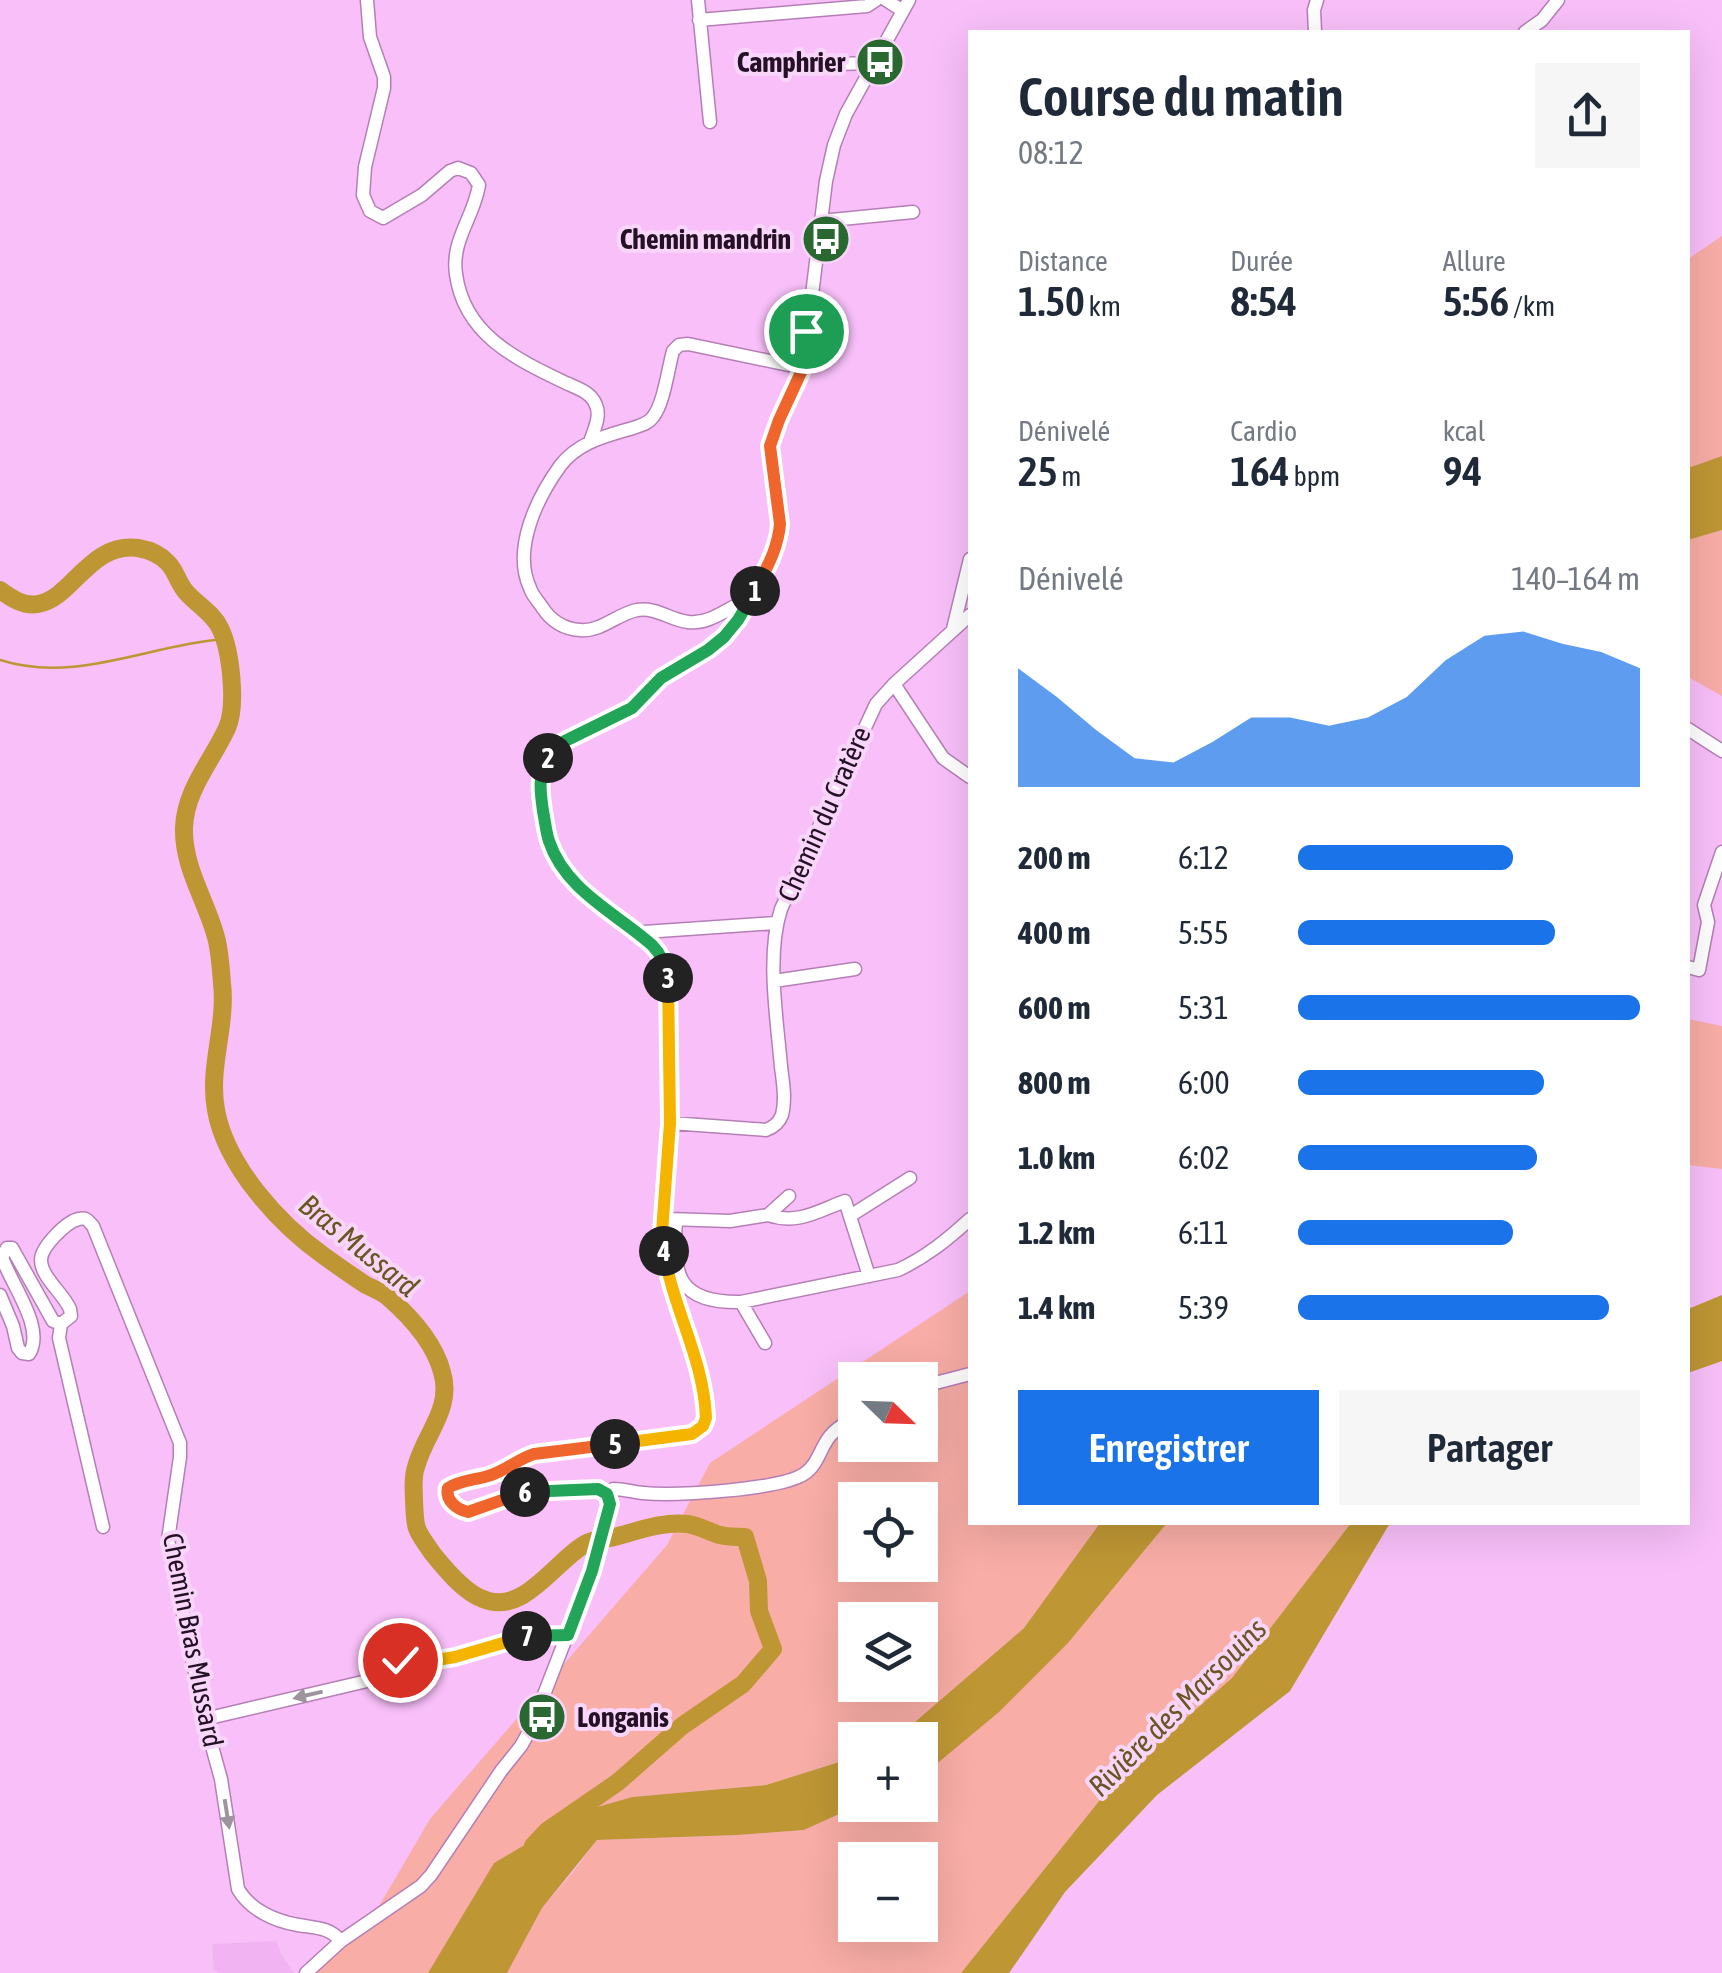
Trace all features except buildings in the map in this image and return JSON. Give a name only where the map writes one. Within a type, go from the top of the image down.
[{"type":"street","points":[[367,0],[370,37],[384,77],[365,167],[364,195],[370,212],[383,218],[422,195],[450,171],[458,168],[471,173],[479,185],[477,199],[454,253],[461,298],[494,343],[518,360],[590,394],[598,408],[590,442]]},
{"type":"street","points":[[698,0],[710,122]]},
{"type":"street","points":[[700,20],[866,6],[876,0]]},
{"type":"street","points":[[886,0],[906,6],[846,114],[834,144],[803,368],[770,446],[780,524],[771,560],[752,598],[724,637],[661,678],[632,708],[557,746],[541,773],[539,785],[548,840],[566,873],[660,953],[666,968],[670,992],[670,1219],[677,1269],[691,1291],[719,1302],[741,1302],[898,1270],[944,1244],[968,1221]]},
{"type":"street","points":[[1316,30],[1314,10],[1318,0]]},
{"type":"street","points":[[1528,30],[1558,0]]},
{"type":"street","points":[[758,66],[874,63]]},
{"type":"street","points":[[821,221],[913,212]]},
{"type":"street","points":[[752,598],[700,622],[685,622],[658,611],[636,610],[590,631],[576,630],[561,626],[547,615],[530,588],[524,545],[530,524],[572,451],[647,424],[655,416],[679,345],[803,368]]},
{"type":"street","points":[[952,631],[968,567]]},
{"type":"street","name":"Chemin du Cratère","points":[[670,1123],[766,1130],[776,1126],[782,1117],[784,1095],[774,982],[776,923],[870,714],[894,684],[968,617]]},
{"type":"street","points":[[894,684],[943,758],[968,776]]},
{"type":"street","points":[[1690,730],[1722,751]]},
{"type":"street","points":[[1690,968],[1699,970],[1702,963],[1708,922],[1704,905],[1722,852]]},
{"type":"street","points":[[641,935],[776,923]]},
{"type":"street","points":[[774,982],[855,969]]},
{"type":"street","points":[[850,1216],[910,1178]]},
{"type":"street","points":[[768,1215],[789,1196]]},
{"type":"street","points":[[670,1219],[730,1221],[768,1215],[798,1219],[845,1201],[869,1276]]},
{"type":"street","name":"Chemin Bras Mussard","points":[[103,1527],[59,1338],[61,1324],[70,1318],[70,1309],[44,1272],[41,1258],[46,1244],[84,1219],[93,1226],[180,1443],[168,1540],[204,1719],[221,1780],[238,1890],[254,1908],[292,1924],[333,1932],[342,1941]]},
{"type":"street","points":[[306,1973],[342,1941],[411,1895],[431,1875],[521,1746],[592,1571],[610,1504],[607,1494],[598,1489],[527,1491],[468,1512],[448,1500],[448,1488],[487,1476],[534,1454],[682,1436],[703,1426],[702,1387],[666,1267],[662,1232],[670,1219]]},
{"type":"street","points":[[0,1295],[18,1348],[29,1354],[34,1340],[28,1313],[3,1262],[5,1250],[12,1248],[53,1321],[61,1324]]},
{"type":"street","points":[[741,1302],[765,1344]]},
{"type":"street","points":[[938,1382],[968,1375]]},
{"type":"street","points":[[607,1494],[623,1489],[640,1493],[702,1493],[786,1482],[810,1468],[828,1438],[838,1431]]},
{"type":"street","points":[[204,1719],[367,1681],[394,1661],[437,1660],[516,1638],[568,1635]]},
{"type":"shaded area","points":[[1722,236],[1722,456],[1690,467],[1690,258]]},
{"type":"shaded area","points":[[1722,456],[1722,530],[1690,539],[1690,467]]},
{"type":"shaded area","points":[[1722,530],[1722,696],[1690,678],[1690,539]]},
{"type":"shaded area","points":[[1690,1019],[1722,1026],[1722,1169],[1690,1165]]},
{"type":"shaded area","points":[[968,1292],[968,1525],[1099,1525],[1024,1628],[915,1722],[838,1722],[838,1762],[766,1785],[632,1797],[580,1812],[494,1863],[428,1973],[309,1973],[372,1918],[430,1819],[667,1545],[710,1463],[838,1378],[838,1462],[938,1462],[938,1362],[863,1362]]},
{"type":"shaded area","points":[[1722,1295],[1722,1361],[1690,1372],[1690,1308]]},
{"type":"shaded area","points":[[1099,1525],[1165,1525],[1068,1643],[999,1712],[938,1763],[938,1722],[915,1722],[1024,1628]]},
{"type":"shaded area","points":[[1165,1525],[1349,1525],[1232,1678],[1120,1775],[961,1973],[507,1973],[542,1908],[597,1840],[804,1830],[838,1815],[838,1822],[938,1822],[938,1762],[1068,1643]]},
{"type":"shaded area","points":[[1349,1525],[1389,1525],[1290,1691],[1157,1795],[1065,1892],[1009,1973],[961,1973],[1120,1775],[1232,1678]]},
{"type":"shaded area","points":[[838,1762],[838,1815],[804,1830],[597,1840],[542,1908],[507,1973],[428,1973],[494,1863],[580,1812],[632,1797],[766,1785]]},
{"type":"shaded area","points":[[276,1941],[294,1973],[214,1970],[212,1944]]},
{"type":"waterway","name":"Bras Mussard","points":[[0,590],[23,603],[38,604],[62,592],[107,553],[138,548],[165,560],[186,592],[220,628],[231,678],[230,718],[194,788],[184,828],[187,858],[213,927],[220,962],[223,999],[214,1078],[216,1110],[231,1152],[273,1211],[324,1256],[388,1297],[433,1350],[442,1372],[444,1398],[420,1455],[413,1484],[417,1529],[433,1554],[469,1591],[498,1602],[527,1593],[577,1549],[592,1541],[679,1523],[723,1536],[745,1537],[758,1581],[759,1611],[773,1649],[743,1684],[682,1726],[618,1782],[547,1831],[533,1846]]},
{"type":"waterway","points":[[0,660],[56,668],[223,639]]},
{"type":"place","name":"Camphrier","points":[[880,62]]},
{"type":"place","name":"Chemin mandrin","points":[[826,239]]},
{"type":"place","name":"Longanis","points":[[542,1717]]},
{"type":"route","points":[[400,1660],[437,1660],[526,1636],[568,1635],[592,1571],[610,1504],[607,1494],[598,1489],[527,1491],[468,1512],[448,1500],[446,1494],[453,1484],[487,1476],[534,1454],[682,1436],[698,1431],[706,1418],[695,1358],[666,1267],[662,1232],[670,1123],[670,992],[666,968],[652,945],[566,873],[548,840],[539,785],[545,763],[557,746],[632,708],[661,678],[724,637],[752,598],[779,536],[770,446],[803,368],[806,331]]},
{"type":"water label","name":"Rivière des Marsouins","points":[[1177,1707]]}]
